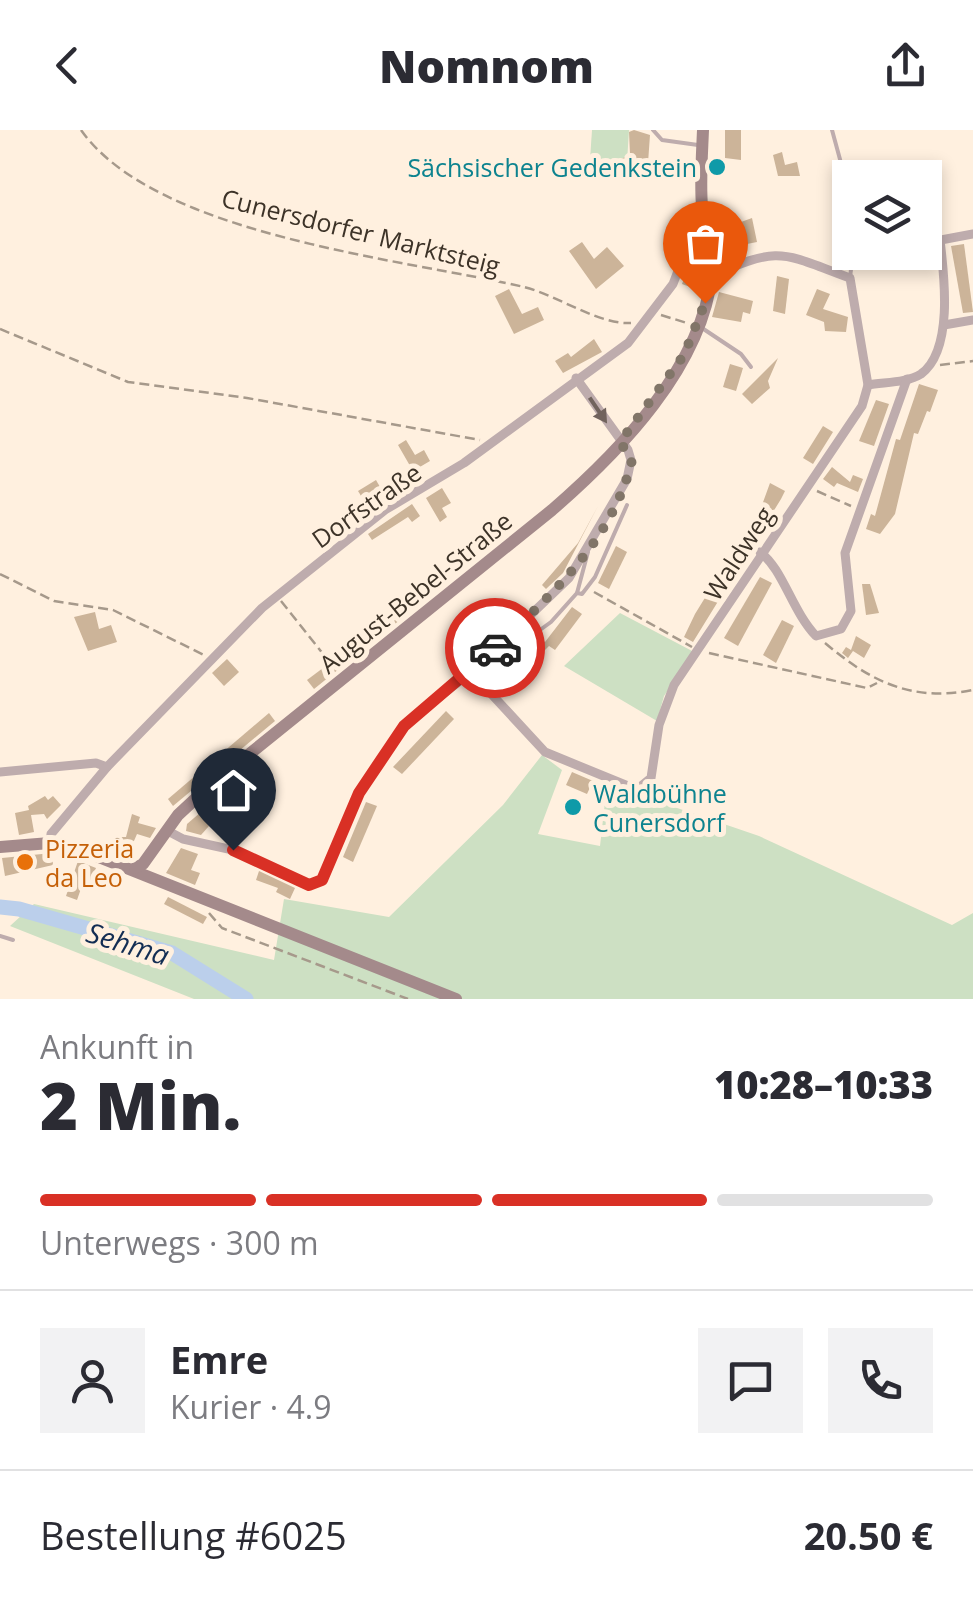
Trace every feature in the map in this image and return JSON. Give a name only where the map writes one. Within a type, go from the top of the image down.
[{"type":"main road","name":"August-Bebel-Straße","points":[[135,868],[206,788],[593,475],[665,385],[698,327],[712,276],[702,208],[702,130]]},
{"type":"main road","points":[[0,847],[50,843],[135,868],[427,994],[456,999]]},
{"type":"street","name":"Dorfstraße","points":[[50,843],[51,834],[107,767],[277,596],[385,510],[492,442],[628,343],[673,284],[702,208]]},
{"type":"street","points":[[942,240],[973,234]]},
{"type":"street","points":[[712,276],[760,254],[782,254],[850,278],[868,385],[907,379],[928,367],[944,325],[947,296],[942,256]]},
{"type":"street","points":[[944,325],[973,320]]},
{"type":"street","points":[[166,830],[182,839],[233,850],[309,885],[322,880],[359,793],[404,726],[473,675],[569,578],[588,552],[627,479],[632,460],[576,378]]},
{"type":"street","points":[[760,552],[777,570],[788,597],[816,636],[831,635],[849,619],[846,553],[907,379]]},
{"type":"street","name":"Waldweg","points":[[473,675],[545,752],[640,787],[652,778],[664,704],[760,552],[855,420],[868,385]]},
{"type":"street","points":[[0,772],[96,763],[107,767]]},
{"type":"lane","points":[[653,130],[662,140],[702,146]]},
{"type":"lane","points":[[832,130],[840,160]]},
{"type":"lane","points":[[850,278],[851,270]]},
{"type":"lane","points":[[698,327],[713,333],[752,367]]},
{"type":"lane","points":[[473,675],[551,622],[576,593],[586,588],[627,505]]},
{"type":"lane","points":[[576,593],[588,552]]},
{"type":"lane","points":[[0,936],[13,940]]},
{"type":"path","name":"Cunersdorfer Marktsteig","points":[[82,130],[96,151],[170,197],[244,225],[466,279],[521,286],[573,303],[606,322],[653,315],[698,327]]},
{"type":"path","points":[[0,329],[128,382],[247,398],[492,442]]},
{"type":"path","points":[[928,367],[973,360]]},
{"type":"path","points":[[807,486],[862,509]]},
{"type":"path","points":[[0,574],[54,602],[113,610],[211,660]]},
{"type":"path","points":[[586,588],[700,651],[867,688],[877,683]]},
{"type":"path","points":[[277,596],[344,680]]},
{"type":"path","points":[[816,636],[877,683],[922,692],[973,690]]},
{"type":"path","points":[[196,897],[222,928],[408,999]]},
{"type":"green space","points":[[592,130],[629,130],[627,162],[590,160]]},
{"type":"green space","points":[[620,613],[694,652],[664,696],[657,721],[564,666]]},
{"type":"green space","points":[[542,755],[562,770],[538,834],[600,846],[607,784],[759,836],[952,925],[973,913],[973,999],[194,999],[10,926],[34,904],[274,960],[284,899],[389,917],[503,805]]},
{"type":"building","points":[[725,130],[741,130],[741,160],[725,158]]},
{"type":"building","points":[[629,132],[650,135],[648,163],[618,161],[630,154]]},
{"type":"building","points":[[782,152],[785,165],[797,162],[800,176],[778,176],[773,155]]},
{"type":"building","points":[[752,218],[757,242],[737,246],[735,237],[721,240],[719,230]]},
{"type":"building","points":[[582,242],[594,259],[607,247],[624,266],[596,289],[569,251]]},
{"type":"building","points":[[964,244],[973,312],[963,313],[951,246]]},
{"type":"building","points":[[696,247],[701,252],[692,270],[699,273],[693,288],[682,284]]},
{"type":"building","points":[[777,276],[789,279],[785,314],[773,311]]},
{"type":"building","points":[[509,289],[522,314],[538,307],[544,320],[514,334],[495,296]]},
{"type":"building","points":[[817,289],[830,294],[823,309],[848,317],[846,332],[825,331],[824,322],[806,315]]},
{"type":"building","points":[[719,292],[753,301],[750,314],[743,312],[741,322],[712,317]]},
{"type":"building","points":[[594,339],[602,352],[563,373],[555,361],[568,353],[571,357]]},
{"type":"building","points":[[778,358],[768,381],[770,388],[752,404],[742,394]]},
{"type":"building","points":[[730,364],[743,368],[736,391],[723,387]]},
{"type":"building","points":[[919,384],[938,390],[918,434],[914,433],[895,514],[880,534],[866,529],[871,514],[875,516],[896,439],[900,440]]},
{"type":"building","points":[[876,400],[889,404],[874,446],[859,441]]},
{"type":"building","points":[[823,426],[833,432],[813,464],[803,458]]},
{"type":"building","points":[[406,440],[415,455],[424,450],[430,461],[413,471],[398,445]]},
{"type":"building","points":[[832,467],[850,482],[853,475],[863,479],[858,492],[837,483],[834,487],[823,479]]},
{"type":"building","points":[[376,480],[384,494],[366,504],[358,491]]},
{"type":"building","points":[[770,483],[785,491],[693,642],[684,637],[695,614],[762,505]]},
{"type":"building","points":[[442,488],[451,503],[442,508],[447,517],[440,522],[426,498]]},
{"type":"building","points":[[412,504],[420,516],[412,522],[408,517],[372,540],[368,534]]},
{"type":"building","points":[[598,506],[563,573],[546,589],[542,585],[578,543]]},
{"type":"building","points":[[507,520],[512,528],[468,558],[466,543]]},
{"type":"building","points":[[616,546],[627,552],[609,589],[598,583]]},
{"type":"building","points":[[760,577],[772,583],[738,646],[724,638]]},
{"type":"building","points":[[862,584],[870,584],[879,613],[866,615]]},
{"type":"building","points":[[407,605],[411,611],[314,689],[307,680]]},
{"type":"building","points":[[572,607],[582,614],[555,650],[549,646],[520,675],[508,667],[539,638],[545,642]]},
{"type":"building","points":[[95,612],[99,629],[111,625],[117,642],[88,651],[74,617]]},
{"type":"building","points":[[515,612],[518,616],[473,659],[468,654]]},
{"type":"building","points":[[782,620],[794,626],[776,663],[763,655]]},
{"type":"building","points":[[856,636],[871,645],[864,658],[853,651],[848,658],[842,653],[846,647],[851,650]]},
{"type":"building","points":[[227,659],[239,672],[224,686],[212,673]]},
{"type":"building","points":[[446,711],[454,719],[402,774],[393,767]]},
{"type":"building","points":[[269,713],[275,721],[173,806],[168,799]]},
{"type":"building","points":[[572,772],[593,781],[587,794],[566,785]]},
{"type":"building","points":[[45,796],[48,800],[53,796],[61,805],[47,819],[44,814],[31,815],[34,832],[19,835],[15,813],[29,810],[28,806]]},
{"type":"building","points":[[366,802],[377,806],[353,862],[343,857]]},
{"type":"building","points":[[201,812],[209,826],[201,835],[186,831],[187,824]]},
{"type":"building","points":[[132,814],[140,817],[138,823],[156,828],[150,838],[137,834],[127,857],[111,850],[116,837],[126,837]]},
{"type":"building","points":[[181,848],[198,854],[191,870],[200,873],[195,885],[166,873]]},
{"type":"building","points":[[52,853],[53,865],[5,876],[2,858]]},
{"type":"building","points":[[78,861],[96,868],[91,882],[84,880],[77,900],[66,896]]},
{"type":"building","points":[[259,871],[295,888],[290,899],[276,892],[278,888],[256,880]]},
{"type":"building","points":[[168,897],[207,917],[203,924],[164,904]]},
{"type":"waterway","name":"Sehma","points":[[0,907],[172,953],[246,999]]},
{"type":"way so far","points":[[495,648],[569,578],[592,546],[627,479],[632,460],[620,442],[684,355],[705,303]]},
{"type":"place","name":"Sächsischer Gedenkstein","points":[[717,167]]},
{"type":"place","name":"Waldbühne Cunersdorf","points":[[573,807]]},
{"type":"place","name":"Pizzeria da Leo","points":[[25,862]]},
{"type":"route","points":[[233,850],[309,885],[322,880],[359,793],[404,726],[495,648]]}]
